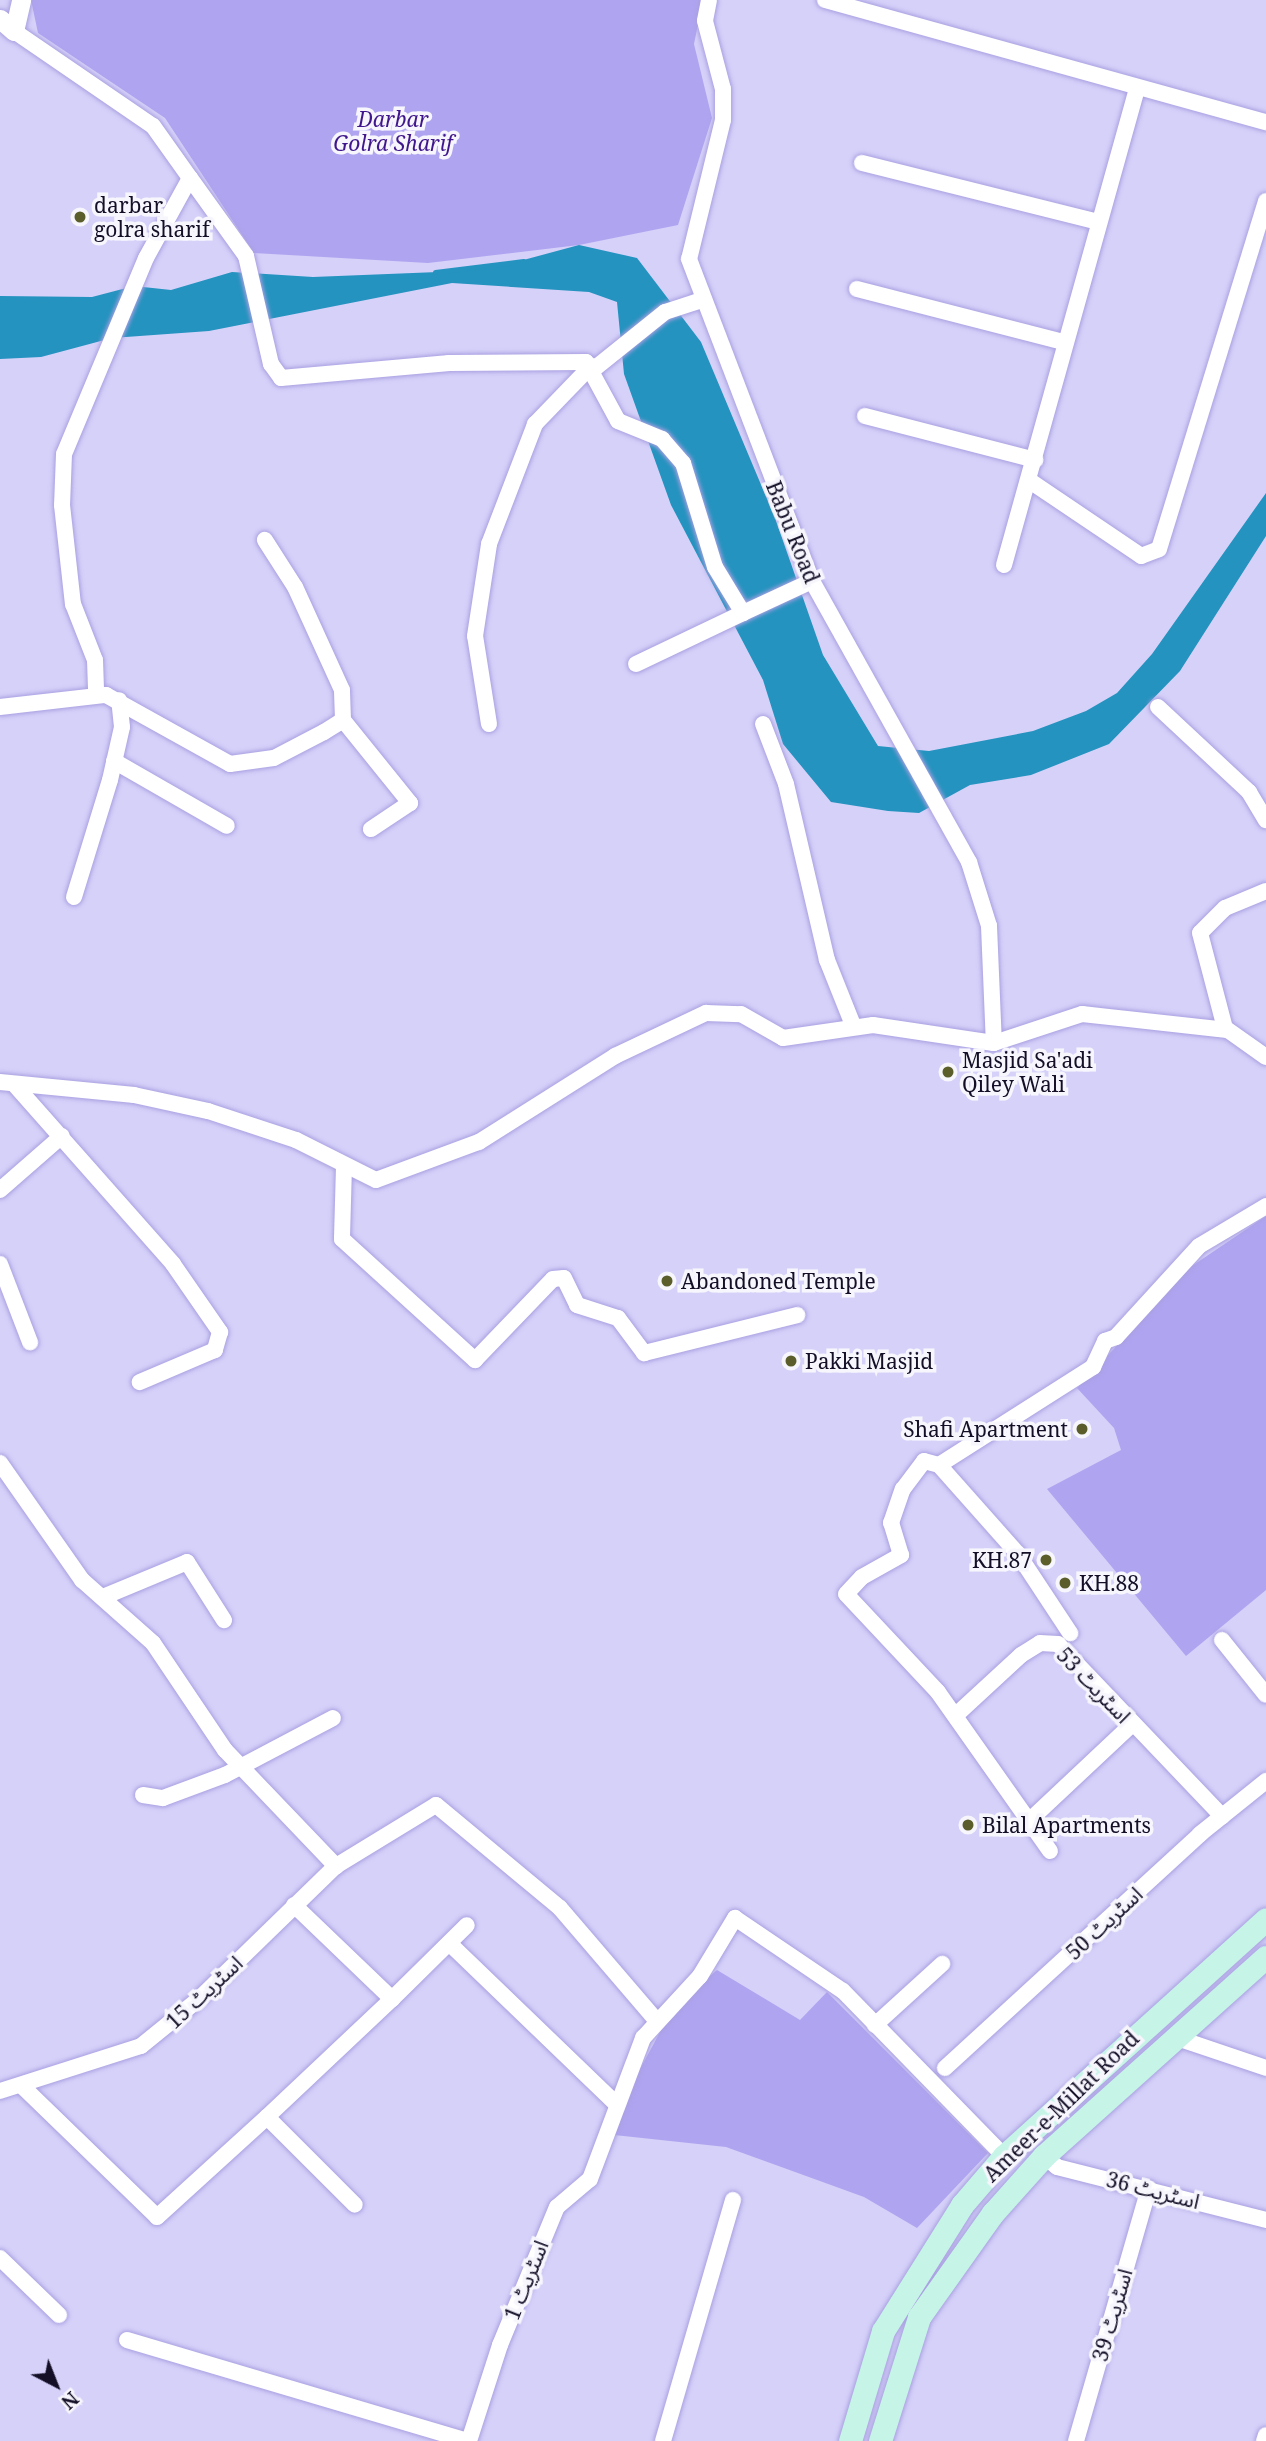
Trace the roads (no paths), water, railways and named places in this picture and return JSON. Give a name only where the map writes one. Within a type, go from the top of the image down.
[{"type":"main road","name":"Ameer-e-Millat Road","points":[[850,2441],[890,2316],[930,2247],[1004,2156],[1266,1919]]},
{"type":"main road","name":"Ameer-e-Millat Road","points":[[880,2441],[904,2349],[931,2294],[1044,2156],[1266,1957]]},
{"type":"main road","points":[[1157,2015],[1177,2038]]},
{"type":"street","points":[[22,0],[7,25],[153,126],[246,256],[271,364],[286,380],[449,363],[573,359],[592,367],[618,421],[662,439],[683,463],[715,567],[743,613]]},
{"type":"street","name":"Babu Road","points":[[709,0],[705,21],[721,77],[723,120],[689,259],[811,581],[969,862],[989,926],[994,1043]]},
{"type":"street","points":[[825,0],[1266,122]]},
{"type":"street","points":[[1004,565],[1030,481],[1064,342],[1137,88]]},
{"type":"street","points":[[863,163],[1098,222]]},
{"type":"street","points":[[96,692],[92,649],[74,612],[61,485],[74,418],[110,353],[111,338],[134,286],[190,178]]},
{"type":"street","points":[[1030,481],[1141,556],[1159,549],[1266,201]]},
{"type":"street","points":[[858,289],[1064,342]]},
{"type":"street","points":[[489,724],[475,636],[488,544],[535,424],[592,367],[665,312],[703,300]]},
{"type":"street","points":[[865,416],[1035,460]]},
{"type":"street","points":[[265,540],[329,658],[342,695],[343,720],[410,803],[371,829]]},
{"type":"street","points":[[636,664],[811,581]]},
{"type":"street","points":[[0,707],[96,692],[119,700],[230,764],[290,752],[343,720]]},
{"type":"street","points":[[74,897],[114,761],[123,715],[119,700]]},
{"type":"street","points":[[1158,707],[1248,792],[1266,820]]},
{"type":"street","points":[[763,724],[786,784],[827,960],[853,1025]]},
{"type":"street","points":[[114,761],[227,826]]},
{"type":"street","points":[[1227,1030],[1207,977],[1201,926],[1225,908],[1266,891]]},
{"type":"street","points":[[7,1083],[134,1096],[208,1111],[296,1140],[376,1180],[438,1161],[539,1108],[635,1044],[706,1013],[741,1014],[783,1038],[853,1025],[994,1043],[1082,1014],[1227,1030],[1266,1057]]},
{"type":"street","points":[[7,1083],[62,1136],[173,1264],[220,1332],[215,1350],[140,1382]]},
{"type":"street","points":[[0,1190],[62,1136]]},
{"type":"street","points":[[344,1166],[342,1239],[475,1360],[553,1279],[564,1278],[577,1304],[618,1318],[643,1353],[797,1315]]},
{"type":"street","points":[[939,1465],[961,1446],[1041,1405],[1093,1367],[1105,1341],[1199,1246],[1266,1206]]},
{"type":"street","points":[[0,1264],[30,1342]]},
{"type":"street","points":[[1050,1851],[956,1715],[845,1597],[862,1577],[901,1556],[891,1523],[899,1499],[924,1461],[939,1465],[1026,1564],[1070,1633]]},
{"type":"street","points":[[0,1463],[82,1580],[153,1643],[242,1766],[336,1866]]},
{"type":"street","points":[[103,1597],[187,1562],[224,1620]]},
{"type":"street","points":[[1222,1640],[1266,1695]]},
{"type":"street","name":"اسٹریٹ 53","points":[[956,1715],[1021,1655],[1050,1642],[1222,1816]]},
{"type":"street","points":[[143,1795],[163,1798],[242,1766],[333,1718]]},
{"type":"street","points":[[1030,1820],[1131,1725]]},
{"type":"street","name":"اسٹریٹ 50","points":[[945,2068],[1222,1816],[1266,1781]]},
{"type":"street","name":"اسٹریٹ 15","points":[[0,2091],[141,2046],[199,1999],[336,1866],[436,1805],[560,1908],[657,2021]]},
{"type":"street","points":[[294,1905],[392,1999]]},
{"type":"street","name":"اسٹریٹ 1","points":[[468,2441],[500,2345],[557,2207],[590,2179],[615,2103],[657,2021],[700,1976],[735,1918],[842,1991],[875,2025]]},
{"type":"street","points":[[22,2086],[157,2217],[267,2117],[467,1925]]},
{"type":"street","points":[[449,1943],[615,2103]]},
{"type":"street","points":[[942,1964],[875,2025],[1004,2156]]},
{"type":"street","points":[[1177,2038],[1266,2068]]},
{"type":"street","points":[[267,2117],[355,2206]]},
{"type":"street","name":"اسٹریٹ 36","points":[[1044,2156],[1057,2167],[1149,2188],[1266,2220]]},
{"type":"street","name":"اسٹریٹ 39","points":[[1076,2441],[1149,2188]]},
{"type":"street","points":[[663,2441],[733,2200]]},
{"type":"street","points":[[0,2258],[59,2315]]},
{"type":"street","points":[[127,2340],[468,2441]]},
{"type":"street","points":[[1264,2441],[1266,2435]]},
{"type":"water","points":[[579,245],[637,258],[701,342],[775,518],[823,655],[878,746],[929,751],[1033,731],[1086,711],[1117,693],[1152,654],[1266,493],[1266,536],[1180,671],[1109,744],[1031,775],[970,785],[919,813],[888,811],[831,802],[783,744],[763,680],[671,505],[624,374],[617,302],[589,292],[452,283],[209,331],[112,338],[41,357],[0,359],[0,296],[92,297],[134,286],[171,290],[232,272],[313,277],[438,272],[516,262]]},
{"type":"waterway","points":[[435,272],[523,261]]},
{"type":"place","name":"darbar golra sharif","points":[[80,217]]},
{"type":"place","name":"Masjid Sa'adi Qiley Wali","points":[[948,1072]]},
{"type":"place","name":"Abandoned Temple","points":[[667,1281]]},
{"type":"place","name":"Pakki Masjid","points":[[791,1361]]},
{"type":"place","name":"Shafi Apartment","points":[[1082,1429]]},
{"type":"place","name":"KH.87","points":[[1046,1560]]},
{"type":"place","name":"KH.88","points":[[1065,1583]]},
{"type":"place","name":"Bilal Apartments","points":[[968,1825]]},
{"type":"park label","name":"Darbar Golra Sharif","points":[[393,131]]}]
